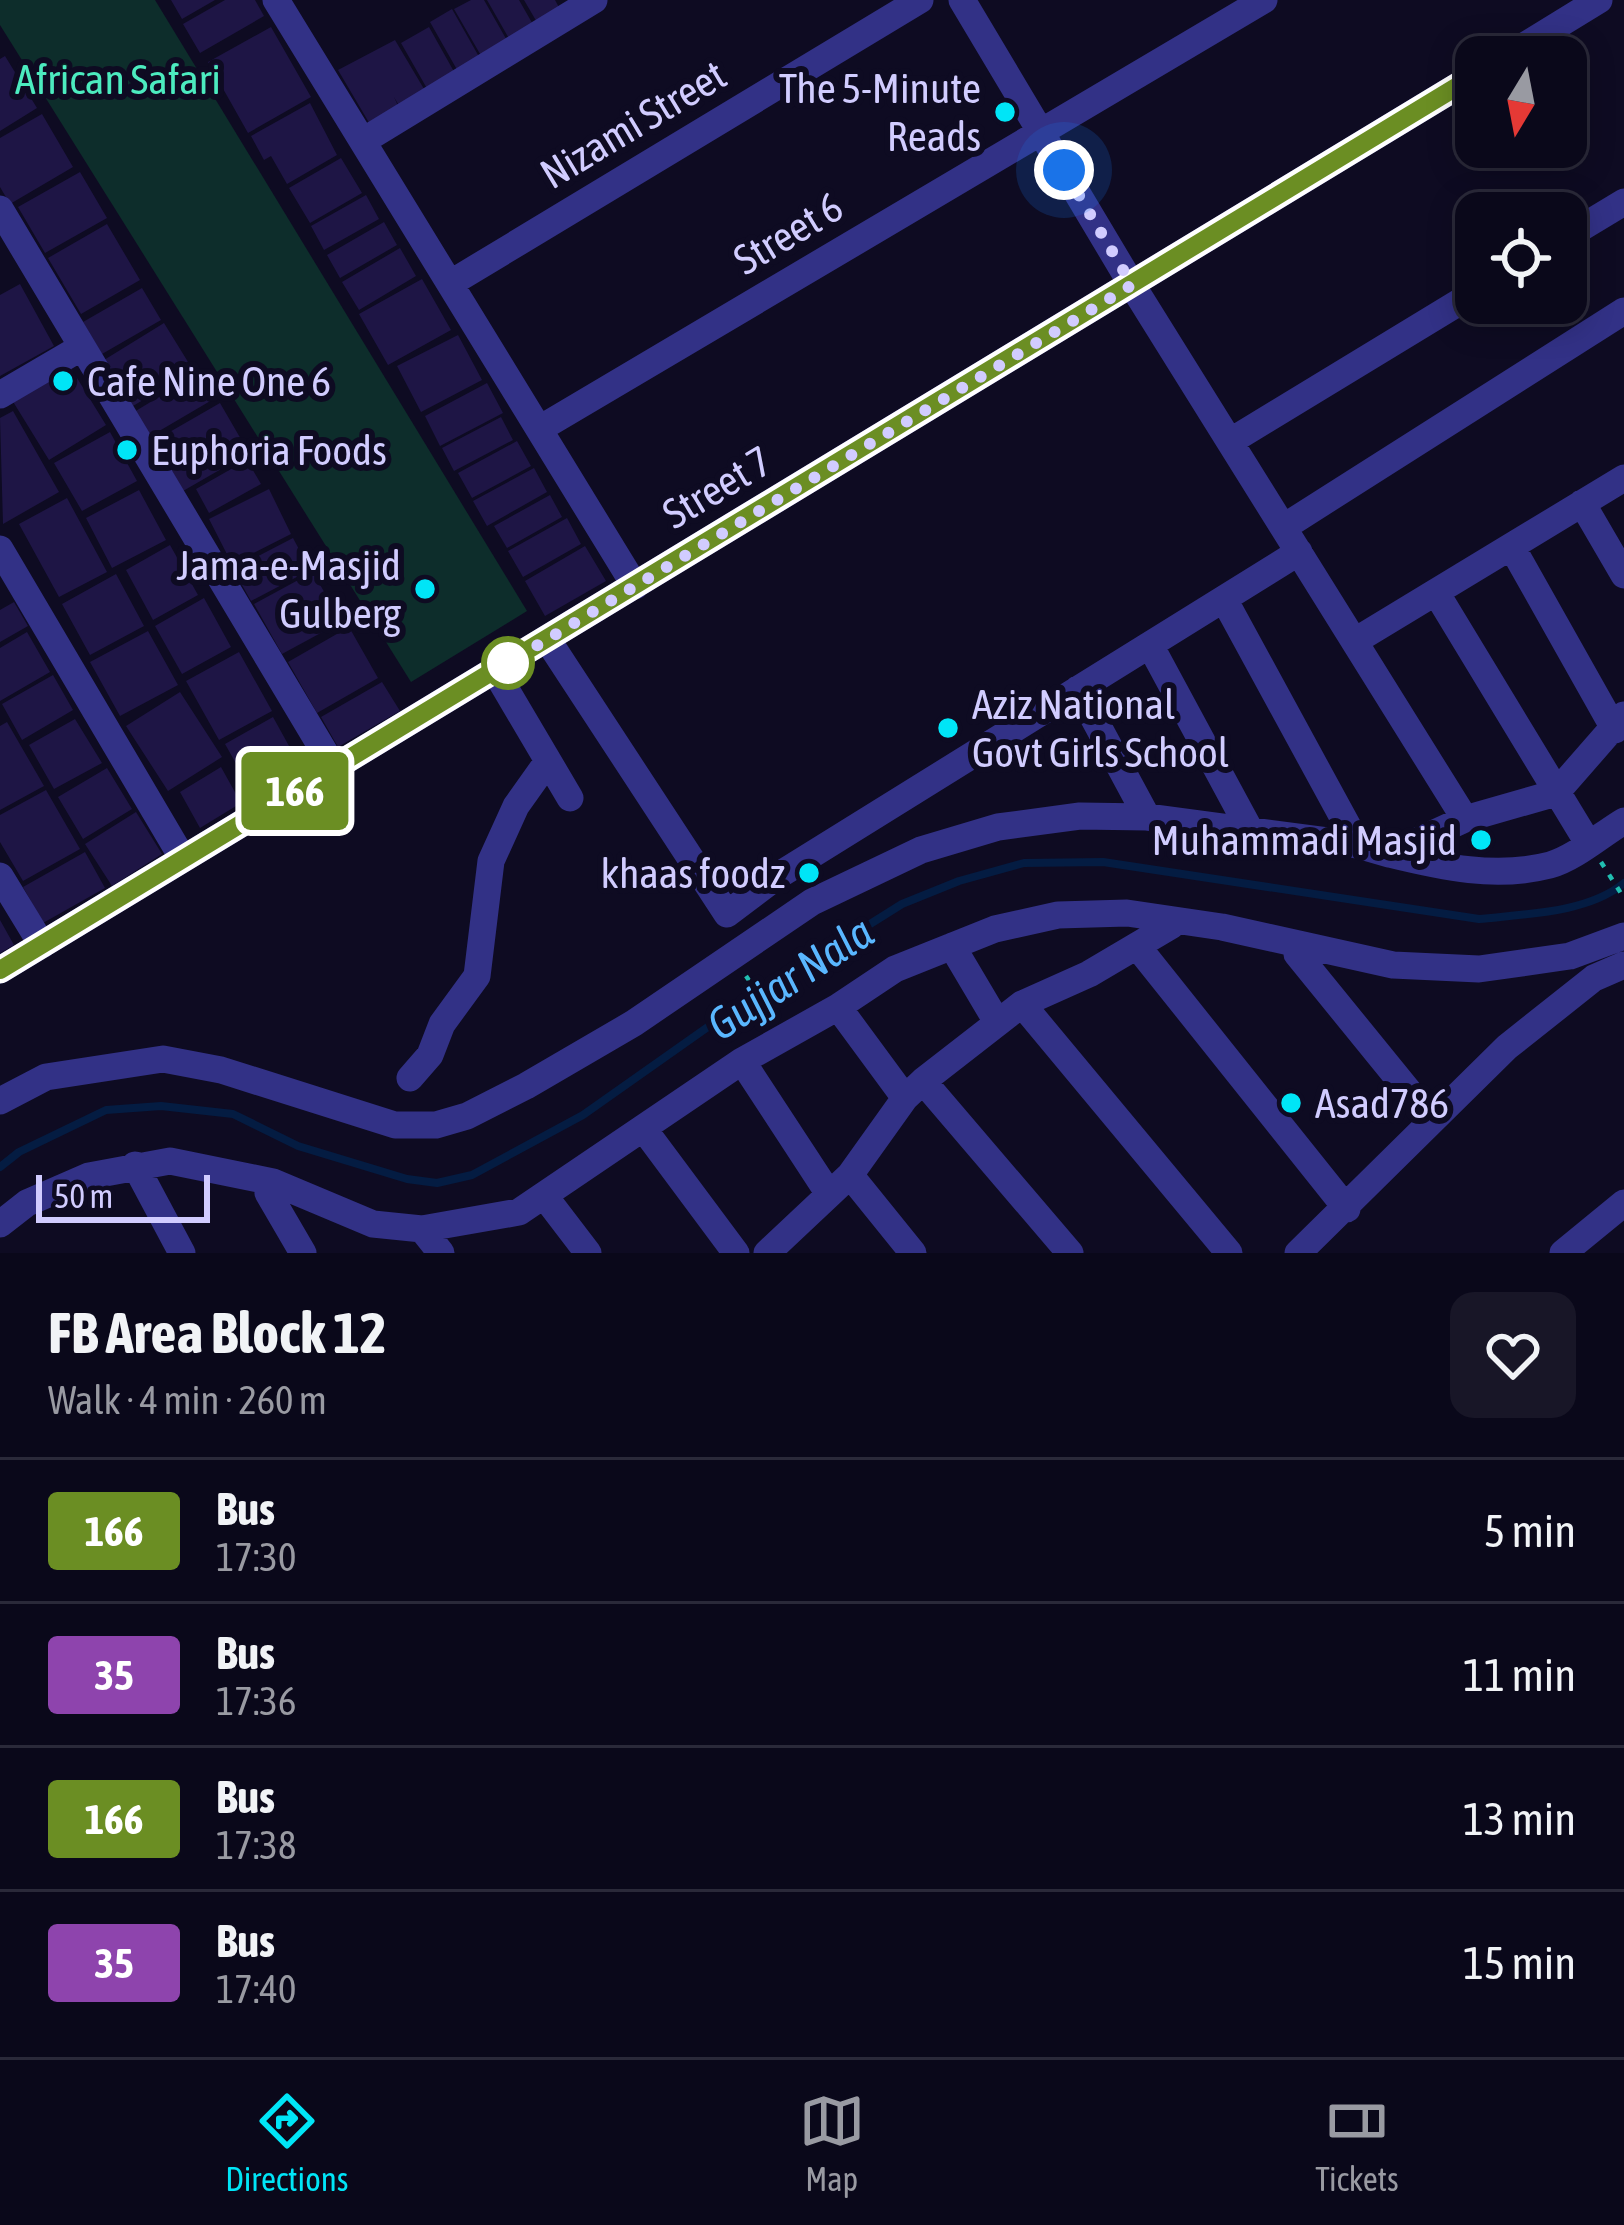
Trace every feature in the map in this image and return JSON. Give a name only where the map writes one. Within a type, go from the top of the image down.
[{"type":"street","points":[[276,0],[635,586]]},
{"type":"street","points":[[363,141],[594,0]]},
{"type":"street","name":"Nizami Street","points":[[451,283],[920,0]]},
{"type":"street","points":[[962,0],[1132,285],[1465,819]]},
{"type":"street","name":"Street 6","points":[[542,428],[1264,0]]},
{"type":"street","points":[[1540,36],[1599,0]]},
{"type":"street","name":"Street 7","points":[[0,970],[1455,88]]},
{"type":"street","points":[[1587,224],[1624,202]]},
{"type":"street","points":[[0,209],[334,768]]},
{"type":"street","points":[[1231,441],[1455,305]]},
{"type":"street","points":[[1284,527],[1624,311]]},
{"type":"street","points":[[0,395],[82,346]]},
{"type":"street","points":[[1355,641],[1624,478]]},
{"type":"street","points":[[1582,503],[1624,575]]},
{"type":"street","points":[[0,549],[183,859]]},
{"type":"street","points":[[1389,854],[1465,819],[1556,793],[1619,722],[1513,549]]},
{"type":"street","points":[[548,639],[728,914],[776,877],[1299,552]]},
{"type":"street","points":[[1436,594],[1591,847]]},
{"type":"street","points":[[1225,601],[1358,845]]},
{"type":"street","points":[[1150,645],[1251,832]]},
{"type":"street","points":[[495,671],[569,797]]},
{"type":"street","points":[[1078,689],[1147,817]]},
{"type":"street","points":[[410,1078],[430,1055],[442,1024],[477,976],[491,861],[516,806],[548,761]]},
{"type":"street","points":[[0,1101],[46,1077],[163,1059],[221,1070],[395,1125],[436,1125],[467,1116],[526,1087],[634,1024],[812,902],[920,850],[998,827],[1080,816],[1147,817],[1358,845],[1444,867],[1496,873],[1554,864],[1591,847],[1624,820]]},
{"type":"street","points":[[0,876],[42,945]]},
{"type":"street","points":[[0,1224],[27,1203],[68,1185],[170,1161],[273,1182],[373,1224],[422,1228],[519,1212],[742,1061],[895,969],[995,929],[1058,915],[1127,913],[1393,965],[1479,969],[1570,956],[1624,936]]},
{"type":"street","points":[[767,1253],[850,1174],[914,1089],[1022,1004],[1089,974],[1172,925],[1172,920]]},
{"type":"street","points":[[1300,945],[1297,954],[1432,1120]]},
{"type":"street","points":[[952,946],[997,1022]]},
{"type":"street","points":[[1137,946],[1347,1208]]},
{"type":"street","points":[[1298,1253],[1507,1047],[1594,978],[1624,965]]},
{"type":"street","points":[[1022,1004],[1229,1253]]},
{"type":"street","points":[[838,1007],[1070,1253]]},
{"type":"street","points":[[742,1061],[829,1194]]},
{"type":"street","points":[[643,1128],[736,1253]]},
{"type":"street","points":[[135,1166],[182,1253]]},
{"type":"street","points":[[850,1174],[913,1253]]},
{"type":"street","points":[[273,1182],[268,1193],[303,1253]]},
{"type":"street","points":[[546,1198],[588,1253]]},
{"type":"street","points":[[1562,1253],[1624,1203]]},
{"type":"street","points":[[422,1228],[441,1253]]},
{"type":"path","points":[[1591,847],[1624,898]]},
{"type":"path","points":[[737,964],[769,1010]]},
{"type":"green space","name":"African Safari","points":[[0,0],[155,0],[527,611],[411,682],[0,25]]},
{"type":"building","points":[[171,0],[215,0],[182,19]]},
{"type":"building","points":[[225,0],[255,0],[264,16],[200,53],[183,24]]},
{"type":"building","points":[[471,0],[484,0],[509,44],[483,59],[454,9]]},
{"type":"building","points":[[487,0],[519,0],[535,28],[511,42]]},
{"type":"building","points":[[524,0],[555,0],[561,11],[538,24]]},
{"type":"building","points":[[452,9],[482,62],[460,75],[430,22]]},
{"type":"building","points":[[271,27],[311,97],[248,133],[208,62]]},
{"type":"building","points":[[429,27],[457,77],[429,92],[401,43]]},
{"type":"building","points":[[395,40],[427,94],[401,109],[394,97],[400,110],[371,126],[338,70]]},
{"type":"building","points":[[5,56],[37,108],[0,131],[0,59]]},
{"type":"building","points":[[310,103],[337,155],[287,184],[271,156],[264,160],[251,136]]},
{"type":"building","points":[[42,114],[73,167],[10,204],[0,187],[0,138]]},
{"type":"building","points":[[341,158],[362,193],[310,223],[289,188]]},
{"type":"building","points":[[80,172],[107,218],[45,253],[18,207]]},
{"type":"building","points":[[366,195],[379,219],[324,250],[311,226]]},
{"type":"building","points":[[384,222],[397,245],[340,278],[327,255]]},
{"type":"building","points":[[107,224],[140,280],[81,314],[48,258]]},
{"type":"building","points":[[400,248],[416,276],[359,310],[342,282]]},
{"type":"building","points":[[422,279],[451,330],[388,365],[359,314]]},
{"type":"building","points":[[20,284],[54,346],[0,376],[0,295]]},
{"type":"building","points":[[142,288],[161,320],[102,354],[83,322]]},
{"type":"building","points":[[164,323],[193,370],[133,406],[104,360]]},
{"type":"building","points":[[458,335],[482,380],[421,412],[397,366]]},
{"type":"building","points":[[69,365],[106,425],[49,460],[12,400]]},
{"type":"building","points":[[197,374],[212,400],[149,437],[134,412]]},
{"type":"building","points":[[487,383],[503,413],[440,446],[425,416]]},
{"type":"building","points":[[220,403],[249,453],[183,491],[154,441]]},
{"type":"building","points":[[13,411],[59,492],[3,524],[0,418]]},
{"type":"building","points":[[501,417],[513,440],[454,471],[442,448]]},
{"type":"building","points":[[110,432],[137,481],[82,511],[54,463]]},
{"type":"building","points":[[517,441],[531,466],[472,498],[458,473]]},
{"type":"building","points":[[247,460],[261,484],[209,513],[196,489]]},
{"type":"building","points":[[534,468],[547,492],[487,526],[473,501]]},
{"type":"building","points":[[269,489],[291,534],[232,564],[209,519]]},
{"type":"building","points":[[139,490],[166,540],[112,568],[86,518]]},
{"type":"building","points":[[550,495],[562,517],[507,548],[494,526]]},
{"type":"building","points":[[67,498],[107,572],[59,597],[19,524]]},
{"type":"building","points":[[567,518],[581,544],[523,577],[508,551]]},
{"type":"building","points":[[293,538],[310,570],[251,601],[233,569]]},
{"type":"building","points":[[170,545],[198,595],[153,620],[126,570]]},
{"type":"building","points":[[585,546],[606,581],[545,616],[525,581]]},
{"type":"building","points":[[313,572],[341,622],[282,654],[254,604]]},
{"type":"building","points":[[116,574],[144,626],[90,655],[62,604]]},
{"type":"building","points":[[204,598],[231,647],[182,674],[155,626]]},
{"type":"building","points":[[14,602],[28,626],[0,642],[0,610]]},
{"type":"building","points":[[349,627],[378,678],[317,713],[288,662]]},
{"type":"building","points":[[148,631],[178,685],[120,716],[90,662]]},
{"type":"building","points":[[27,632],[50,672],[0,701],[0,648]]},
{"type":"building","points":[[239,652],[272,711],[219,740],[186,681]]},
{"type":"building","points":[[53,675],[73,710],[22,740],[2,704]]},
{"type":"building","points":[[382,682],[400,711],[338,747],[321,717]]},
{"type":"building","points":[[180,692],[222,757],[168,791],[126,726]]},
{"type":"building","points":[[273,717],[299,764],[251,790],[225,744]]},
{"type":"building","points":[[75,719],[102,763],[54,789],[29,745]]},
{"type":"building","points":[[7,722],[44,786],[0,810],[0,726]]},
{"type":"building","points":[[221,767],[241,803],[200,828],[180,792]]},
{"type":"building","points":[[107,768],[132,809],[83,839],[58,797]]},
{"type":"building","points":[[46,790],[80,849],[23,881],[0,842],[0,815]]},
{"type":"building","points":[[136,812],[162,854],[112,886],[85,844]]},
{"type":"building","points":[[85,852],[105,888],[43,923],[23,887]]},
{"type":"building","points":[[0,920],[14,945],[0,953]]},
{"type":"waterway","name":"Gujjar Nala","points":[[0,1167],[19,1152],[106,1110],[161,1106],[233,1114],[298,1146],[407,1179],[437,1183],[472,1175],[583,1115],[722,1017],[902,904],[959,881],[1024,863],[1103,862],[1479,919],[1574,906],[1624,883]]},
{"type":"bus line","name":"166","points":[[0,970],[1455,88]]},
{"type":"place","name":"The 5-Minute Reads","points":[[1005,112]]},
{"type":"place","name":"Cafe Nine One 6","points":[[63,381]]},
{"type":"place","name":"Euphoria Foods","points":[[127,450]]},
{"type":"place","name":"Jama-e-Masjid Gulberg","points":[[425,589]]},
{"type":"place","name":"Aziz National Govt Girls School","points":[[948,728]]},
{"type":"place","name":"Muhammadi Masjid","points":[[1481,840]]},
{"type":"place","name":"khaas foodz","points":[[809,873]]},
{"type":"place","name":"Asad786","points":[[1291,1103]]},
{"type":"route","points":[[508,663],[495,671],[1132,285],[1064,170]]}]
